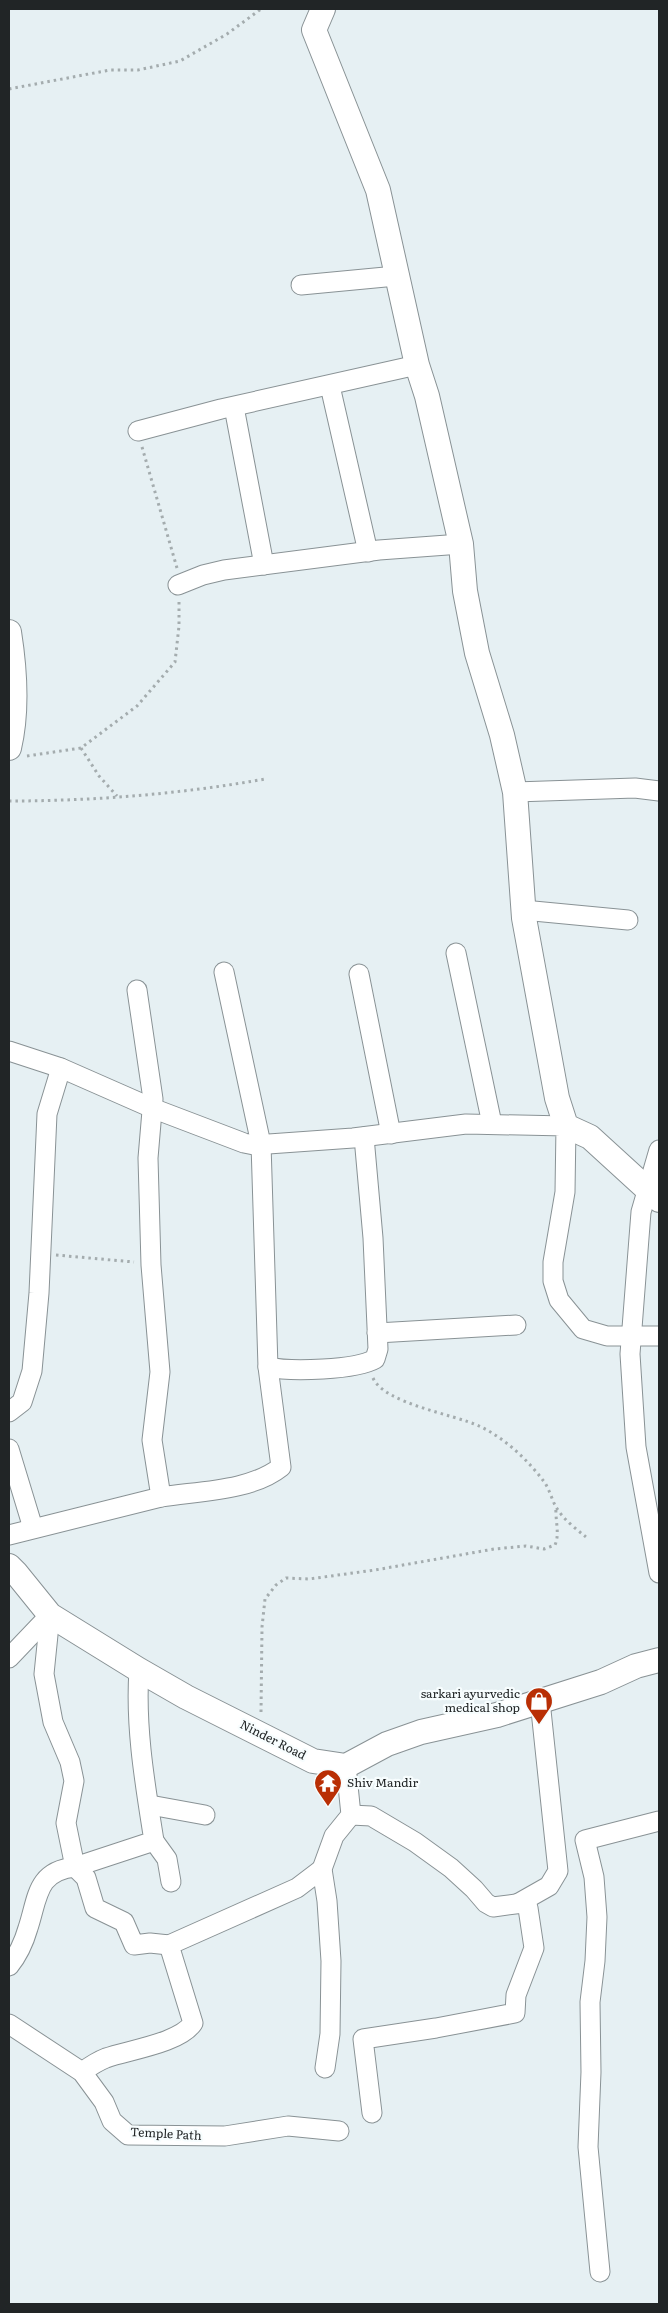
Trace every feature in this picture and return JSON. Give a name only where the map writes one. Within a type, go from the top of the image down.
[{"type":"street","points":[[323,9],[314,30],[378,190],[396,276],[417,365],[427,396],[460,544],[465,591],[478,653],[502,734],[515,792],[523,910],[557,1098],[566,1126],[565,1192],[556,1236],[553,1281],[559,1300],[583,1329],[607,1336],[659,1336]]},
{"type":"street","points":[[301,285],[396,276]]},
{"type":"street","points":[[138,431],[417,365]]},
{"type":"street","points":[[330,386],[368,552]]},
{"type":"street","points":[[234,407],[264,565]]},
{"type":"street","points":[[178,585],[203,575],[224,570],[368,552],[460,544]]},
{"type":"street","points":[[9,632],[14,666],[13,752]]},
{"type":"street","points":[[515,792],[634,788],[659,791]]},
{"type":"street","points":[[523,910],[628,920]]},
{"type":"street","points":[[456,953],[492,1124]]},
{"type":"street","points":[[9,1535],[162,1497],[249,1484],[269,1476],[280,1467],[268,1367],[261,1144],[224,972]]},
{"type":"street","points":[[359,974],[391,1134]]},
{"type":"street","points":[[137,990],[153,1100],[148,1158],[151,1265],[160,1372],[152,1440],[162,1497]]},
{"type":"street","points":[[9,1051],[61,1068],[152,1108],[244,1143],[261,1144],[364,1137],[466,1124],[566,1126],[590,1138],[653,1194]]},
{"type":"street","points":[[9,1412],[22,1402],[32,1371],[47,1114],[61,1068]]},
{"type":"street","points":[[268,1367],[283,1370],[366,1364],[375,1359],[378,1349],[373,1238],[364,1137]]},
{"type":"street","points":[[659,1150],[653,1194],[640,1212],[631,1336],[631,1372],[636,1447],[659,1573]]},
{"type":"street","points":[[377,1333],[516,1325]]},
{"type":"street","points":[[9,1449],[33,1528]]},
{"type":"street","name":"Ninder Road","points":[[9,1566],[50,1615],[139,1670],[186,1697],[313,1761],[346,1766]]},
{"type":"street","points":[[9,1658],[50,1615]]},
{"type":"street","points":[[50,1615],[44,1674],[53,1722],[70,1762],[74,1781],[66,1823],[74,1867],[86,1878],[95,1908],[124,1922],[134,1945],[150,1943],[169,1945],[297,1888],[322,1868]]},
{"type":"street","points":[[325,2068],[330,2034],[331,1961],[327,1901],[322,1868],[334,1836],[351,1816],[346,1766],[387,1744],[421,1732],[497,1715],[600,1682],[636,1666],[659,1660]]},
{"type":"street","points":[[139,1670],[137,1695],[140,1747],[154,1841],[167,1859],[171,1882]]},
{"type":"street","points":[[351,1816],[371,1816],[415,1842],[451,1868],[486,1903],[493,1907],[519,1903],[549,1886],[558,1871],[540,1701]]},
{"type":"street","points":[[150,1805],[205,1815]]},
{"type":"street","points":[[600,2272],[588,2147],[591,2072],[590,2002],[595,1961],[597,1917],[594,1877],[585,1840],[659,1821]]},
{"type":"street","points":[[9,1966],[17,1955],[28,1930],[39,1890],[44,1880],[62,1868],[74,1867],[154,1841]]},
{"type":"street","points":[[372,2112],[363,2039],[515,2013],[516,1996],[534,1948],[528,1908],[523,1903],[519,1903]]},
{"type":"street","points":[[82,2072],[104,2059],[188,2031],[193,2023],[169,1945]]},
{"type":"street","name":"Temple Path","points":[[9,2024],[82,2072],[104,2102],[112,2121],[128,2135],[225,2136],[288,2126],[339,2131]]},
{"type":"path","points":[[9,89],[110,70],[138,70],[180,61],[227,34],[261,9]]},
{"type":"path","points":[[13,752],[81,748],[138,706],[175,662],[179,626],[177,567],[138,431]]},
{"type":"path","points":[[81,748],[100,776],[117,796]]},
{"type":"path","points":[[9,801],[117,796],[230,785],[265,779]]},
{"type":"path","points":[[40,1254],[107,1258],[151,1265]]},
{"type":"path","points":[[366,1364],[375,1381],[396,1398],[480,1426],[501,1439],[534,1469],[550,1491],[556,1507],[572,1526],[586,1537]]},
{"type":"path","points":[[263,1735],[262,1627],[265,1599],[276,1585],[286,1578],[309,1579],[375,1570],[494,1549],[526,1546],[544,1549],[555,1545],[558,1538],[555,1522],[556,1507]]},
{"type":"place","name":"sarkari ayurvedic medical shop","points":[[539,1725]]},
{"type":"place","name":"Shiv Mandir","points":[[328,1807]]}]
